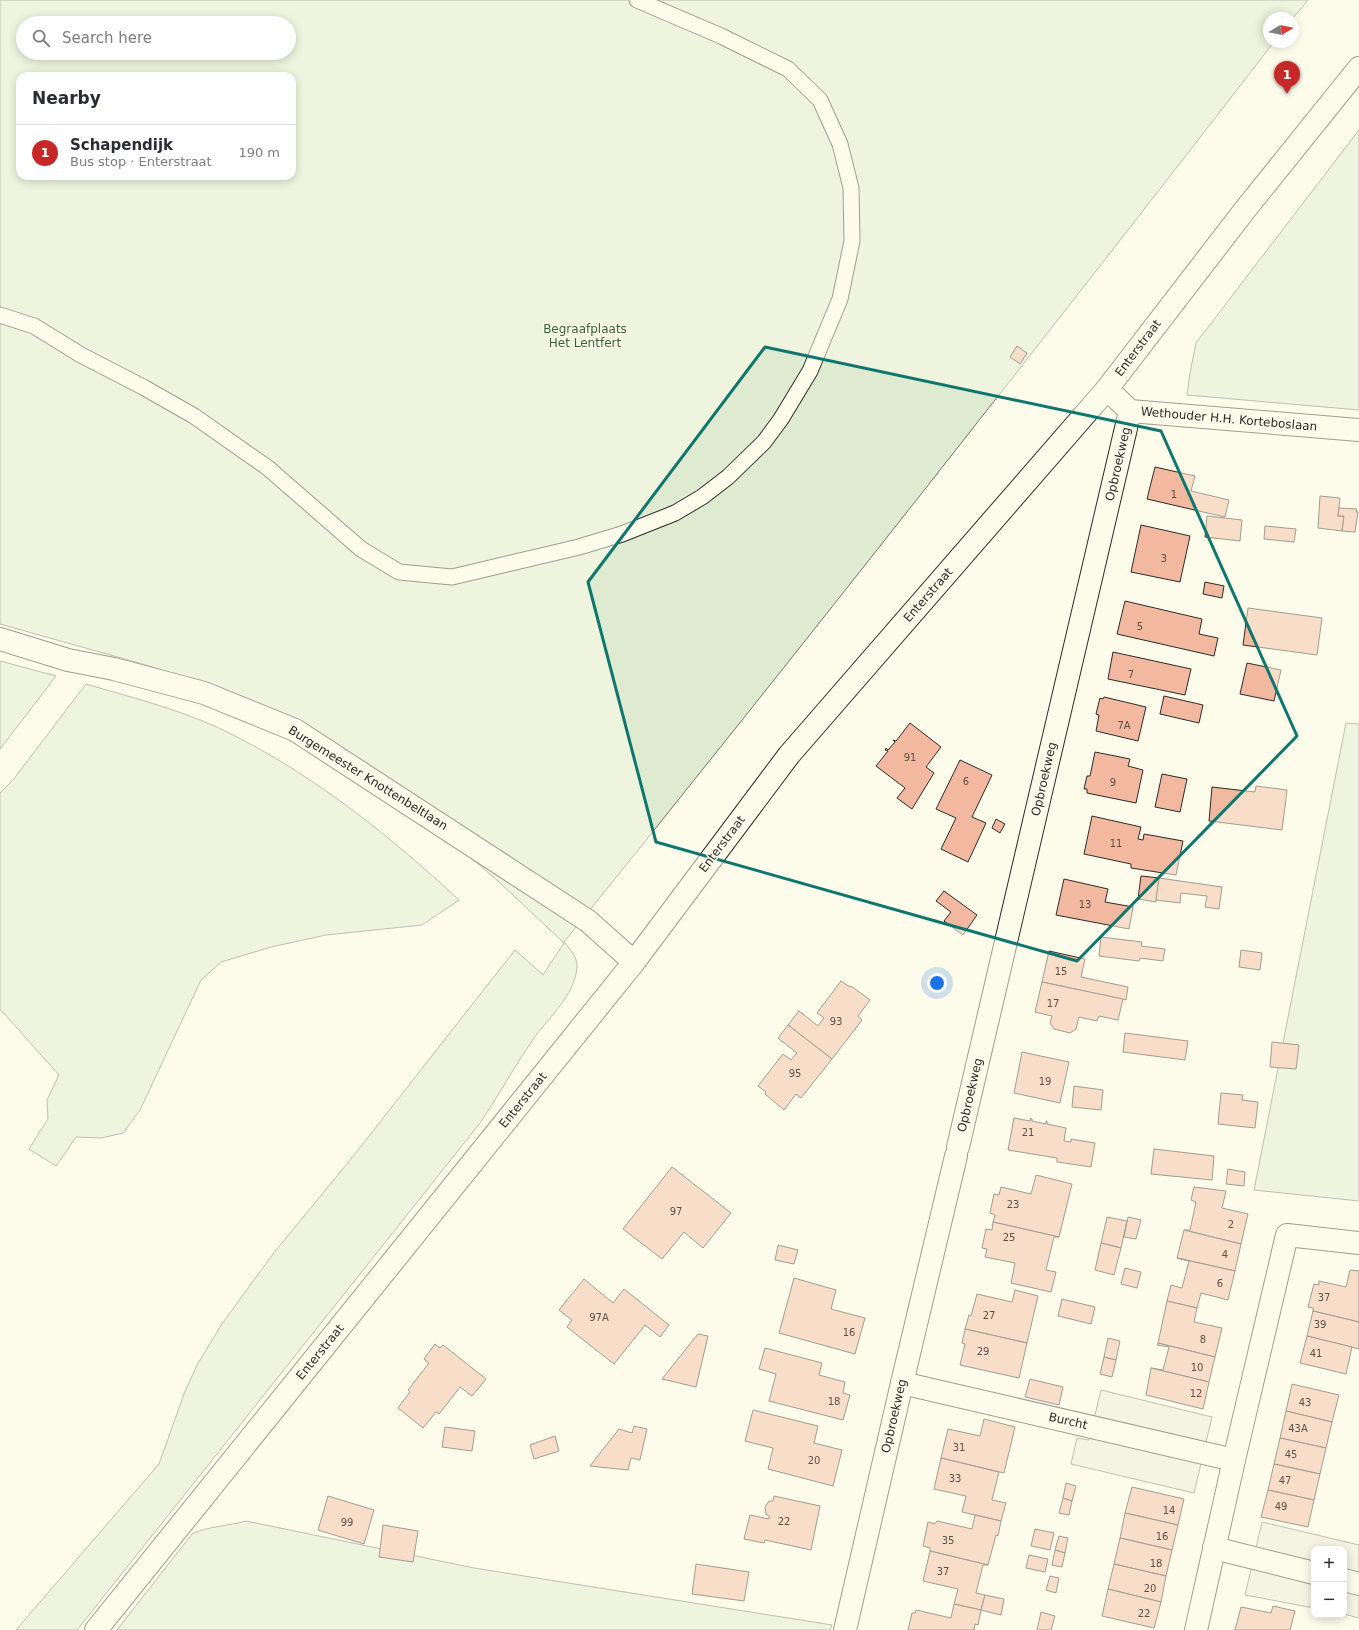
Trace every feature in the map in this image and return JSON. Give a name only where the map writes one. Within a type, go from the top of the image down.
[{"type":"street","name":"Enterstraat","points":[[96,1630],[634,962],[789,755],[1107,390],[1244,211],[1359,68]]},
{"type":"street","name":"Wethouder H.H. Korteboslaan","points":[[1107,390],[1130,411],[1359,430]]},
{"type":"street","name":"Opbroekweg","points":[[845,1630],[1130,411]]},
{"type":"street","name":"Burgemeester Knottenbeltlaan","points":[[0,639],[68,660],[114,669],[204,693],[295,730],[582,917],[634,962]]},
{"type":"street","points":[[1196,1630],[1287,1234],[1359,1243]]},
{"type":"street","name":"Burcht","points":[[902,1383],[1234,1460]]},
{"type":"street","points":[[1214,1548],[1311,1572]]},
{"type":"street","points":[[1347,1581],[1359,1584]]},
{"type":"lane","points":[[0,315],[34,326],[81,355],[143,387],[194,416],[268,468],[361,549],[399,572],[452,577],[579,547],[622,534],[675,513],[702,498],[728,478],[764,442],[781,419],[810,372],[840,299],[852,241],[851,188],[840,144],[820,100],[788,69],[721,36],[637,0]]},
{"type":"highlighted area","points":[[765,347],[1161,431],[1297,736],[1077,961],[656,842],[588,582]]},
{"type":"green space","name":"Begraafplaats Het Lentfert","points":[[0,0],[1308,0],[1298,12],[1263,12],[1263,48],[1269,48],[921,494],[564,942],[573,954],[577,964],[575,978],[571,988],[560,1006],[527,1048],[480,1123],[77,1630],[16,1630],[159,1464],[184,1394],[197,1365],[222,1324],[273,1254],[355,1154],[515,950],[543,975],[564,943],[498,881],[426,819],[252,704],[153,667],[0,624]]},
{"type":"green space","points":[[1359,130],[1359,410],[1187,395],[1196,343]]},
{"type":"green space","points":[[0,661],[56,676],[0,749]]},
{"type":"green space","points":[[86,684],[201,720],[237,737],[297,771],[381,832],[459,900],[422,925],[326,935],[271,947],[221,962],[201,980],[140,1110],[123,1133],[101,1138],[76,1137],[56,1166],[29,1149],[48,1119],[47,1100],[59,1075],[0,1009],[0,793],[13,780]]},
{"type":"green space","points":[[1346,723],[1359,724],[1359,1201],[1254,1190]]},
{"type":"green space","points":[[246,1521],[474,1568],[832,1625],[830,1630],[117,1630],[192,1534],[205,1529]]},
{"type":"shaded area","points":[[1101,1390],[1212,1417],[1194,1493],[1071,1464],[1077,1438],[1089,1440]]},
{"type":"shaded area","points":[[1262,1522],[1359,1545],[1359,1618],[1347,1615],[1347,1546],[1311,1546],[1311,1607],[1245,1595]]},
{"type":"building","points":[[1017,346],[1027,353],[1020,364],[1010,357]]},
{"type":"building","points":[[1155,467],[1195,476],[1191,491],[1229,500],[1225,517],[1147,499]]},
{"type":"building","points":[[1320,496],[1340,498],[1338,516],[1344,516],[1342,531],[1318,528]]},
{"type":"building","points":[[1339,508],[1357,509],[1356,512],[1358,512],[1355,532],[1342,531],[1344,516],[1338,516]]},
{"type":"building","points":[[1207,516],[1242,520],[1240,541],[1205,537]]},
{"type":"building","points":[[1141,525],[1190,536],[1180,582],[1131,572]]},
{"type":"building","points":[[1265,526],[1296,529],[1294,542],[1264,539]]},
{"type":"building","points":[[1205,582],[1224,586],[1222,598],[1203,594]]},
{"type":"building","points":[[1125,601],[1202,619],[1199,634],[1218,638],[1214,656],[1117,634]]},
{"type":"building","points":[[1248,608],[1322,618],[1317,655],[1243,645]]},
{"type":"building","points":[[1113,652],[1191,669],[1185,695],[1108,679]]},
{"type":"building","points":[[1247,663],[1281,670],[1274,701],[1240,694]]},
{"type":"building","points":[[1164,696],[1203,705],[1199,723],[1160,714]]},
{"type":"building","points":[[1104,697],[1146,707],[1138,741],[1096,731],[1099,715],[1096,714],[1100,698],[1103,699]]},
{"type":"building","points":[[910,723],[941,747],[926,767],[934,773],[912,809],[897,798],[905,788],[876,766],[888,751],[885,750],[886,748],[888,750],[895,742],[893,740],[896,741]]},
{"type":"building","points":[[1095,752],[1130,759],[1128,766],[1143,770],[1136,803],[1087,793],[1087,789],[1084,789],[1087,776],[1090,776]]},
{"type":"building","points":[[960,760],[992,775],[972,817],[986,823],[968,862],[941,849],[956,818],[936,809]]},
{"type":"building","points":[[1162,774],[1187,779],[1180,812],[1155,807]]},
{"type":"building","points":[[1256,786],[1287,790],[1282,830],[1209,821],[1212,787],[1255,792]]},
{"type":"building","points":[[1092,816],[1141,827],[1138,839],[1143,840],[1144,834],[1183,841],[1176,875],[1131,868],[1131,864],[1084,854]]},
{"type":"building","points":[[996,819],[1005,824],[1000,833],[992,828]]},
{"type":"building","points":[[1141,876],[1159,878],[1156,902],[1138,899]]},
{"type":"building","points":[[1159,878],[1222,887],[1219,909],[1205,907],[1207,896],[1181,893],[1180,903],[1156,900]]},
{"type":"building","points":[[1064,879],[1108,889],[1105,902],[1133,907],[1129,929],[1056,915]]},
{"type":"building","points":[[944,891],[977,915],[963,935],[944,921],[951,912],[936,901]]},
{"type":"building","points":[[1101,937],[1142,942],[1141,946],[1165,949],[1163,961],[1140,958],[1139,961],[1099,956]]},
{"type":"building","points":[[1241,950],[1262,953],[1260,970],[1239,967]]},
{"type":"building","points":[[1049,951],[1085,959],[1081,977],[1128,987],[1126,1000],[1042,982]]},
{"type":"building","points":[[841,981],[850,987],[851,986],[870,1000],[858,1016],[862,1020],[832,1059],[788,1025],[799,1011],[818,1026],[824,1018],[817,1013]]},
{"type":"building","points":[[1042,982],[1123,999],[1118,1020],[1099,1016],[1097,1021],[1079,1017],[1076,1029],[1070,1033],[1054,1029],[1050,1023],[1052,1016],[1035,1012]]},
{"type":"building","points":[[788,1025],[832,1059],[801,1098],[796,1094],[784,1110],[758,1086],[783,1054],[791,1060],[797,1053],[778,1038]]},
{"type":"building","points":[[1125,1033],[1188,1041],[1185,1060],[1123,1052]]},
{"type":"building","points":[[1272,1042],[1299,1045],[1296,1069],[1270,1067]]},
{"type":"building","points":[[1022,1052],[1069,1062],[1060,1103],[1014,1093]]},
{"type":"building","points":[[1074,1086],[1103,1090],[1101,1110],[1072,1107]]},
{"type":"building","points":[[1221,1093],[1243,1095],[1242,1100],[1258,1102],[1255,1128],[1218,1124]]},
{"type":"building","points":[[1014,1118],[1030,1121],[1031,1118],[1032,1121],[1046,1124],[1047,1121],[1047,1124],[1066,1128],[1064,1141],[1071,1142],[1071,1139],[1095,1143],[1091,1167],[1057,1162],[1057,1158],[1008,1150]]},
{"type":"building","points":[[1154,1149],[1214,1156],[1212,1180],[1151,1174]]},
{"type":"building","points":[[672,1167],[731,1213],[703,1248],[684,1232],[662,1259],[623,1229]]},
{"type":"building","points":[[1228,1169],[1245,1172],[1244,1186],[1226,1184]]},
{"type":"building","points":[[1036,1175],[1072,1184],[1059,1237],[993,1222],[995,1215],[990,1213],[994,1194],[999,1195],[1001,1187],[1031,1194]]},
{"type":"building","points":[[1194,1187],[1226,1191],[1222,1208],[1248,1214],[1241,1244],[1184,1230],[1190,1230],[1196,1202],[1191,1200]]},
{"type":"building","points":[[1107,1217],[1127,1221],[1121,1248],[1101,1243]]},
{"type":"building","points":[[1128,1217],[1141,1220],[1136,1239],[1124,1237]]},
{"type":"building","points":[[993,1222],[1059,1237],[1054,1237],[1046,1270],[1056,1272],[1051,1292],[1011,1283],[1015,1263],[985,1257],[987,1249],[982,1248],[986,1229],[992,1230]]},
{"type":"building","points":[[1184,1230],[1241,1244],[1235,1271],[1177,1258]]},
{"type":"building","points":[[1101,1243],[1121,1248],[1114,1275],[1095,1270]]},
{"type":"building","points":[[778,1245],[798,1250],[794,1264],[775,1260]]},
{"type":"building","points":[[1177,1258],[1235,1271],[1228,1300],[1201,1293],[1197,1308],[1167,1301],[1171,1285],[1182,1288],[1189,1261]]},
{"type":"building","points":[[1125,1268],[1141,1272],[1137,1288],[1121,1284]]},
{"type":"building","points":[[1350,1270],[1359,1271],[1359,1322],[1313,1311],[1313,1308],[1308,1307],[1314,1284],[1319,1285],[1319,1281],[1346,1287]]},
{"type":"building","points":[[794,1278],[836,1290],[831,1309],[865,1318],[855,1354],[779,1333]]},
{"type":"building","points":[[584,1279],[613,1303],[624,1289],[669,1325],[660,1337],[645,1325],[614,1364],[567,1327],[572,1320],[559,1310]]},
{"type":"building","points":[[1015,1290],[1038,1296],[1027,1343],[965,1329],[969,1315],[971,1316],[977,1294],[1012,1302]]},
{"type":"building","points":[[1062,1299],[1095,1307],[1091,1324],[1058,1316]]},
{"type":"building","points":[[1167,1301],[1197,1308],[1194,1322],[1222,1328],[1215,1357],[1158,1343]]},
{"type":"building","points":[[1313,1311],[1359,1322],[1359,1349],[1307,1336]]},
{"type":"building","points":[[965,1329],[1027,1343],[1019,1378],[960,1365],[965,1344],[962,1343]]},
{"type":"building","points":[[698,1334],[708,1336],[696,1387],[662,1379]]},
{"type":"building","points":[[1307,1336],[1352,1347],[1346,1374],[1300,1363]]},
{"type":"building","points":[[1108,1338],[1120,1341],[1116,1360],[1104,1357]]},
{"type":"building","points":[[1158,1343],[1215,1357],[1209,1382],[1151,1368],[1163,1370],[1169,1347],[1157,1345]]},
{"type":"building","points":[[435,1344],[440,1348],[443,1345],[486,1379],[472,1396],[460,1387],[439,1414],[436,1412],[423,1428],[398,1408],[410,1392],[408,1390],[429,1363],[424,1359]]},
{"type":"building","points":[[765,1348],[822,1363],[819,1375],[845,1382],[843,1393],[850,1395],[843,1420],[769,1401],[776,1374],[759,1369]]},
{"type":"building","points":[[1104,1357],[1116,1360],[1112,1377],[1100,1374]]},
{"type":"building","points":[[1151,1368],[1209,1382],[1203,1409],[1146,1395]]},
{"type":"building","points":[[1030,1379],[1063,1387],[1059,1405],[1025,1397]]},
{"type":"building","points":[[1292,1384],[1339,1395],[1332,1422],[1286,1411]]},
{"type":"building","points":[[753,1410],[818,1426],[814,1443],[842,1450],[833,1486],[768,1469],[773,1448],[745,1441]]},
{"type":"building","points":[[1286,1411],[1332,1422],[1326,1448],[1280,1438]]},
{"type":"building","points":[[984,1419],[1015,1427],[1004,1473],[941,1458],[948,1429],[980,1436]]},
{"type":"building","points":[[634,1426],[647,1429],[640,1460],[631,1458],[628,1470],[590,1466],[619,1429],[632,1433]]},
{"type":"building","points":[[445,1427],[475,1431],[472,1451],[442,1447]]},
{"type":"building","points":[[555,1436],[559,1451],[534,1459],[530,1445]]},
{"type":"building","points":[[1280,1438],[1326,1448],[1320,1474],[1274,1464]]},
{"type":"building","points":[[941,1458],[999,1472],[992,1500],[1006,1503],[1001,1521],[962,1512],[966,1496],[934,1489]]},
{"type":"building","points":[[1274,1464],[1320,1474],[1314,1500],[1268,1490]]},
{"type":"building","points":[[1066,1483],[1076,1486],[1072,1501],[1063,1498]]},
{"type":"building","points":[[1132,1487],[1184,1499],[1178,1525],[1125,1513]]},
{"type":"building","points":[[1268,1490],[1314,1500],[1308,1527],[1261,1517]]},
{"type":"building","points":[[328,1496],[374,1510],[364,1544],[318,1530]]},
{"type":"building","points":[[774,1496],[820,1506],[811,1550],[765,1540],[764,1543],[744,1539],[750,1515],[769,1519],[770,1517],[766,1514],[765,1507],[769,1501],[773,1501]]},
{"type":"building","points":[[1063,1498],[1072,1501],[1069,1515],[1059,1513]]},
{"type":"building","points":[[1125,1513],[1178,1525],[1172,1550],[1120,1538]]},
{"type":"building","points":[[975,1515],[1001,1521],[998,1536],[996,1535],[988,1565],[930,1551],[930,1548],[923,1546],[928,1522],[935,1524],[937,1521],[972,1529]]},
{"type":"building","points":[[383,1525],[418,1531],[413,1562],[379,1557]]},
{"type":"building","points":[[1035,1529],[1054,1533],[1050,1550],[1031,1546]]},
{"type":"building","points":[[1059,1536],[1068,1538],[1065,1553],[1055,1550]]},
{"type":"building","points":[[1120,1538],[1172,1550],[1166,1576],[1114,1564]]},
{"type":"building","points":[[1055,1550],[1065,1553],[1062,1567],[1052,1565]]},
{"type":"building","points":[[930,1551],[988,1565],[983,1565],[976,1593],[985,1595],[981,1610],[954,1604],[958,1589],[923,1581]]},
{"type":"building","points":[[1029,1555],[1048,1559],[1045,1572],[1026,1568]]},
{"type":"building","points":[[696,1564],[749,1572],[744,1601],[692,1594]]},
{"type":"building","points":[[1114,1564],[1166,1576],[1161,1602],[1108,1589]]},
{"type":"building","points":[[1050,1576],[1059,1578],[1056,1593],[1046,1590]]},
{"type":"building","points":[[1108,1589],[1161,1602],[1154,1628],[1102,1616]]},
{"type":"building","points":[[985,1595],[1004,1599],[1001,1615],[981,1610]]},
{"type":"building","points":[[954,1604],[981,1610],[978,1625],[975,1624],[974,1630],[908,1630],[912,1613],[915,1613],[916,1610],[951,1618]]},
{"type":"building","points":[[1273,1606],[1295,1611],[1290,1630],[1235,1630],[1241,1607],[1271,1613]]},
{"type":"building","points":[[1041,1612],[1055,1616],[1051,1630],[1037,1630]]},
{"type":"place","name":"Schapendijk","points":[[1287,94]]}]
